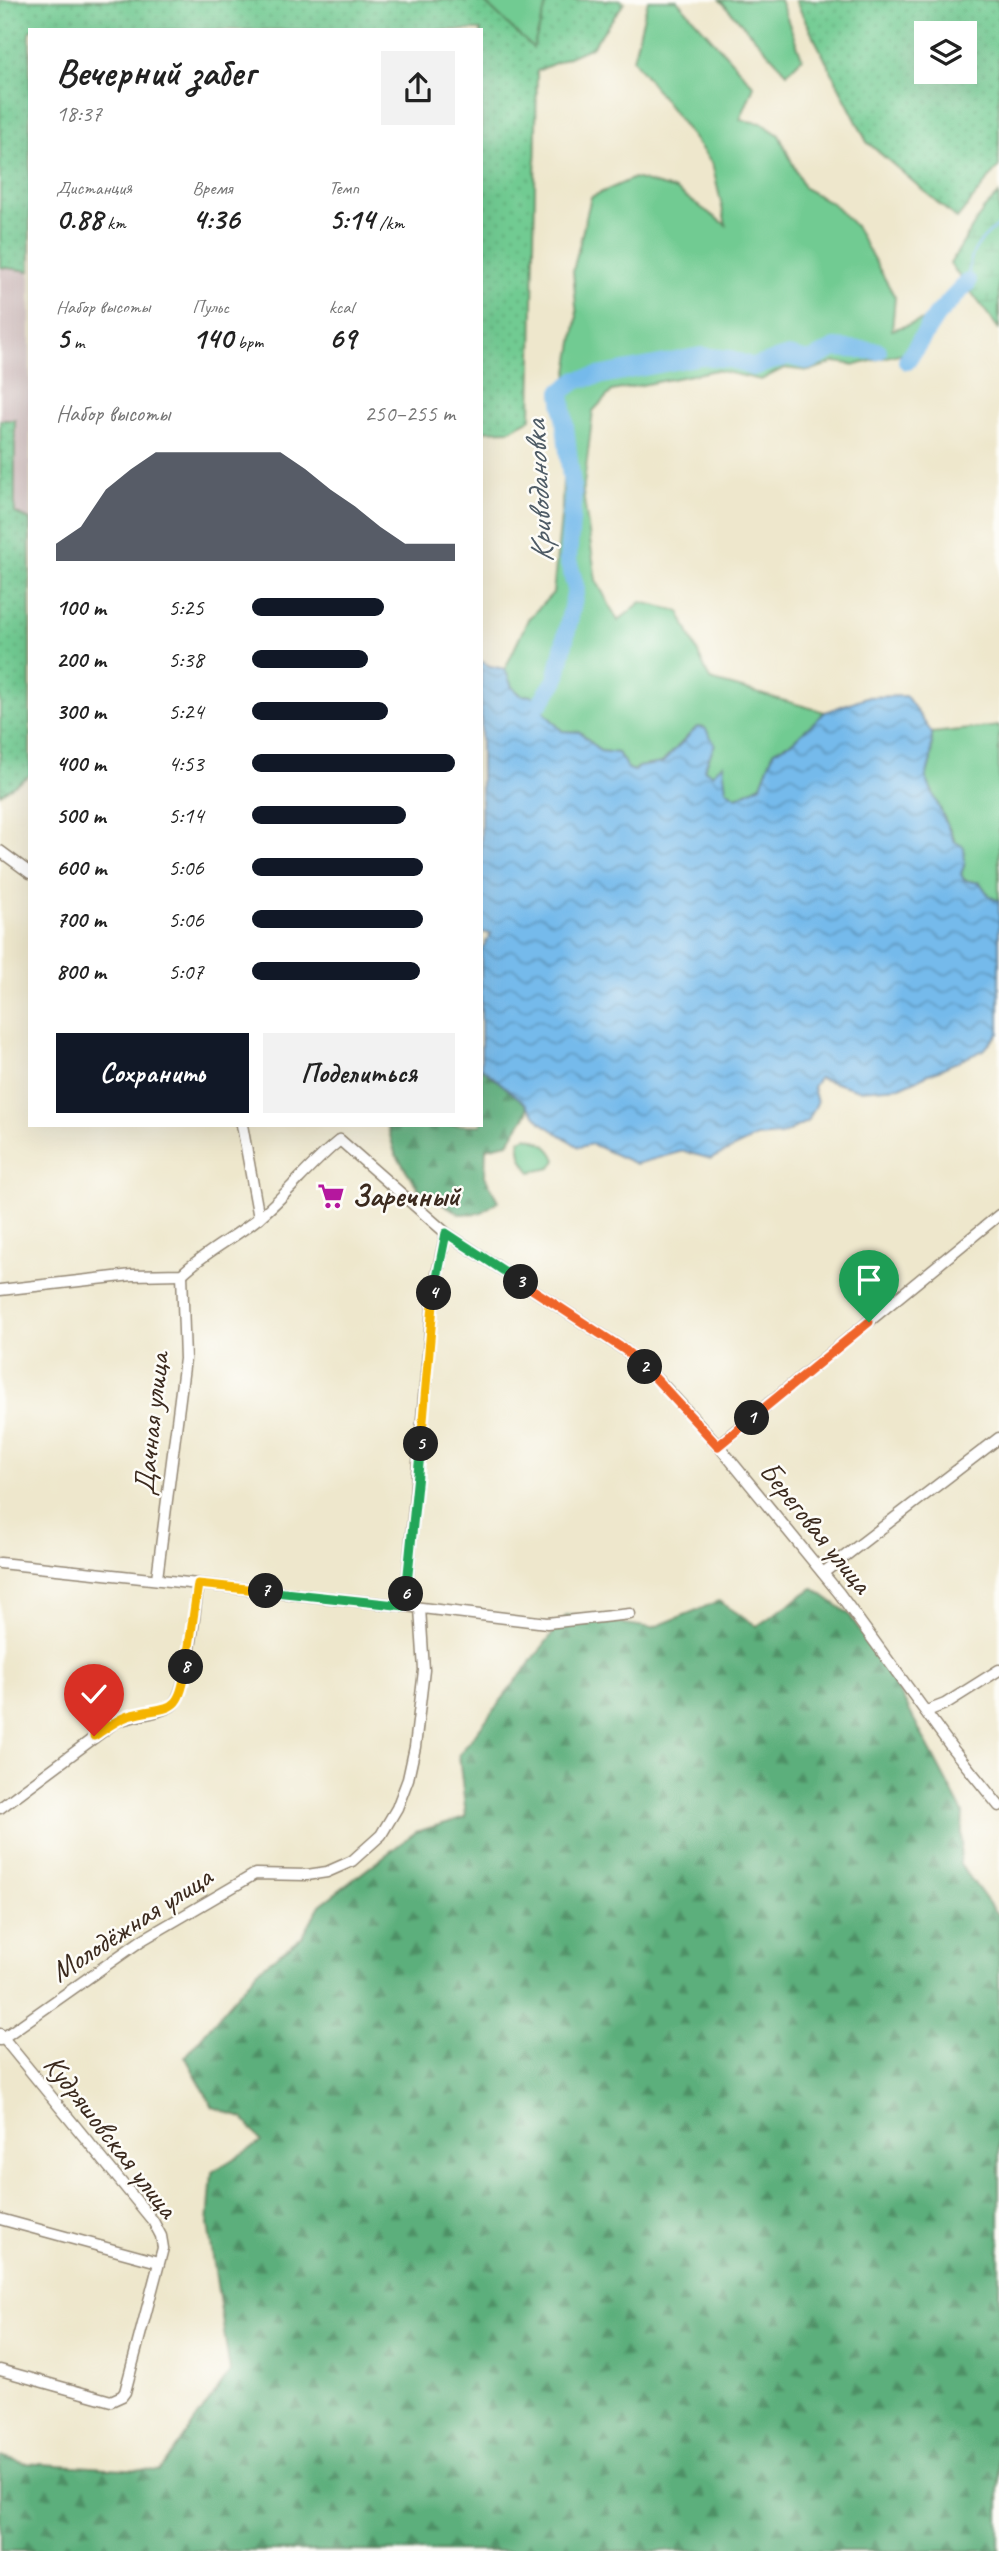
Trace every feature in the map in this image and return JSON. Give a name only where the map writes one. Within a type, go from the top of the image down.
[{"type":"street","points":[[0,851],[28,872]]},
{"type":"street","points":[[242,1127],[259,1218]]},
{"type":"street","name":"Береговая улица","points":[[182,1274],[259,1218],[340,1140],[446,1233],[625,1350],[662,1384],[718,1446],[823,1573],[999,1806]]},
{"type":"street","points":[[718,1446],[999,1215]]},
{"type":"street","points":[[405,1606],[434,1288],[446,1233]]},
{"type":"street","points":[[0,1290],[132,1275],[182,1274]]},
{"type":"street","name":"Дачная улица","points":[[157,1578],[185,1359],[182,1274]]},
{"type":"street","points":[[823,1573],[999,1438]]},
{"type":"street","points":[[0,1563],[157,1578],[547,1623],[630,1614]]},
{"type":"street","points":[[0,1808],[114,1723],[127,1716],[156,1712],[173,1705],[183,1688],[198,1584]]},
{"type":"street","name":"Молодёжная улица","points":[[1,2037],[142,1940],[255,1874],[307,1875],[327,1872],[352,1861],[381,1835],[397,1808],[415,1747],[424,1670],[420,1608]]},
{"type":"street","points":[[927,1711],[945,1704],[999,1670]]},
{"type":"street","name":"Кудряшовская улица","points":[[0,2370],[111,2401],[122,2396],[163,2248],[161,2236],[153,2221],[1,2037]]},
{"type":"street","points":[[0,2219],[158,2262]]},
{"type":"shaded area","points":[[0,267],[28,271],[28,519],[15,513],[15,420],[0,420]]},
{"type":"green space","points":[[0,0],[482,0],[533,48],[548,0],[621,0],[624,3],[592,47],[537,71],[531,419],[510,430],[483,431],[483,28],[28,28],[28,271],[0,267]]},
{"type":"green space","points":[[482,0],[548,0],[533,49]]},
{"type":"green space","points":[[648,0],[677,0],[754,86],[740,120],[761,123],[779,135],[804,188],[832,203],[855,226],[895,297],[892,330],[936,316],[922,348],[856,365],[835,362],[809,371],[784,368],[761,380],[716,370],[612,391],[593,411],[583,493],[596,580],[618,621],[641,602],[679,611],[710,680],[825,712],[792,742],[774,751],[761,785],[737,797],[726,790],[722,765],[712,774],[704,769],[705,728],[697,727],[662,763],[638,767],[634,771],[628,769],[618,753],[600,751],[580,732],[562,731],[545,713],[541,702],[532,696],[521,695],[512,687],[505,669],[528,619],[553,593],[562,507],[564,455],[553,392],[567,378],[577,318],[573,271],[591,197],[634,178],[676,190],[726,225],[712,163],[633,59]]},
{"type":"green space","points":[[720,0],[780,0],[802,58],[787,73]]},
{"type":"green space","points":[[795,0],[999,0],[999,166],[957,219],[867,142]]},
{"type":"green space","points":[[999,194],[999,329],[950,264],[983,210]]},
{"type":"green space","points":[[0,420],[15,420],[15,513],[28,519],[28,776],[0,794]]},
{"type":"green space","points":[[999,726],[999,901],[990,897],[980,883],[964,880],[961,874],[965,863],[926,778],[931,759],[932,733]]},
{"type":"green space","points":[[483,1069],[526,1104],[528,1112],[508,1143],[486,1148],[485,1176],[498,1201],[481,1213],[460,1214],[418,1188],[395,1153],[388,1127],[483,1127]]},
{"type":"green space","points":[[527,1137],[541,1142],[551,1151],[556,1160],[551,1168],[531,1172],[522,1157],[520,1145],[520,1140]]},
{"type":"green space","points":[[813,1588],[849,1614],[896,1685],[963,1813],[960,1864],[999,1917],[999,2551],[0,2551],[0,2457],[23,2463],[160,2471],[230,2372],[208,2224],[212,2172],[261,2142],[243,2118],[213,2107],[185,2056],[258,1970],[302,1937],[320,1905],[416,1832],[466,1817],[459,1755],[567,1615],[652,1628],[719,1601],[757,1626]]},
{"type":"water","points":[[483,662],[505,669],[512,687],[521,695],[532,696],[541,702],[545,713],[562,731],[580,732],[600,751],[618,753],[628,769],[634,771],[638,767],[662,763],[697,727],[705,728],[715,744],[704,769],[712,774],[723,764],[726,790],[737,797],[761,785],[774,751],[792,742],[825,712],[866,697],[906,696],[932,733],[931,759],[926,778],[954,841],[964,847],[965,863],[961,874],[964,880],[980,883],[990,897],[999,901],[999,1033],[984,1050],[900,1087],[859,1090],[819,1078],[813,1087],[817,1103],[808,1121],[781,1135],[756,1137],[711,1159],[683,1151],[636,1164],[592,1144],[579,1147],[542,1123],[526,1104],[483,1069],[483,947],[491,934],[483,932]]},
{"type":"waterway","name":"Криводановка","points":[[968,282],[975,249],[999,225]]},
{"type":"waterway","name":"Криводановка","points":[[907,361],[936,316],[968,282]]},
{"type":"waterway","name":"Криводановка","points":[[541,702],[556,680],[576,589],[568,560],[573,494],[561,392],[577,380],[701,356],[730,359],[753,367],[788,356],[809,361],[835,348],[878,351]]},
{"type":"place","name":"Заречный","points":[[331,1196]]},
{"type":"route","points":[[94,1736],[127,1716],[156,1712],[173,1705],[180,1698],[198,1584],[405,1606],[434,1288],[446,1233],[625,1350],[662,1384],[718,1446],[869,1322]]}]
